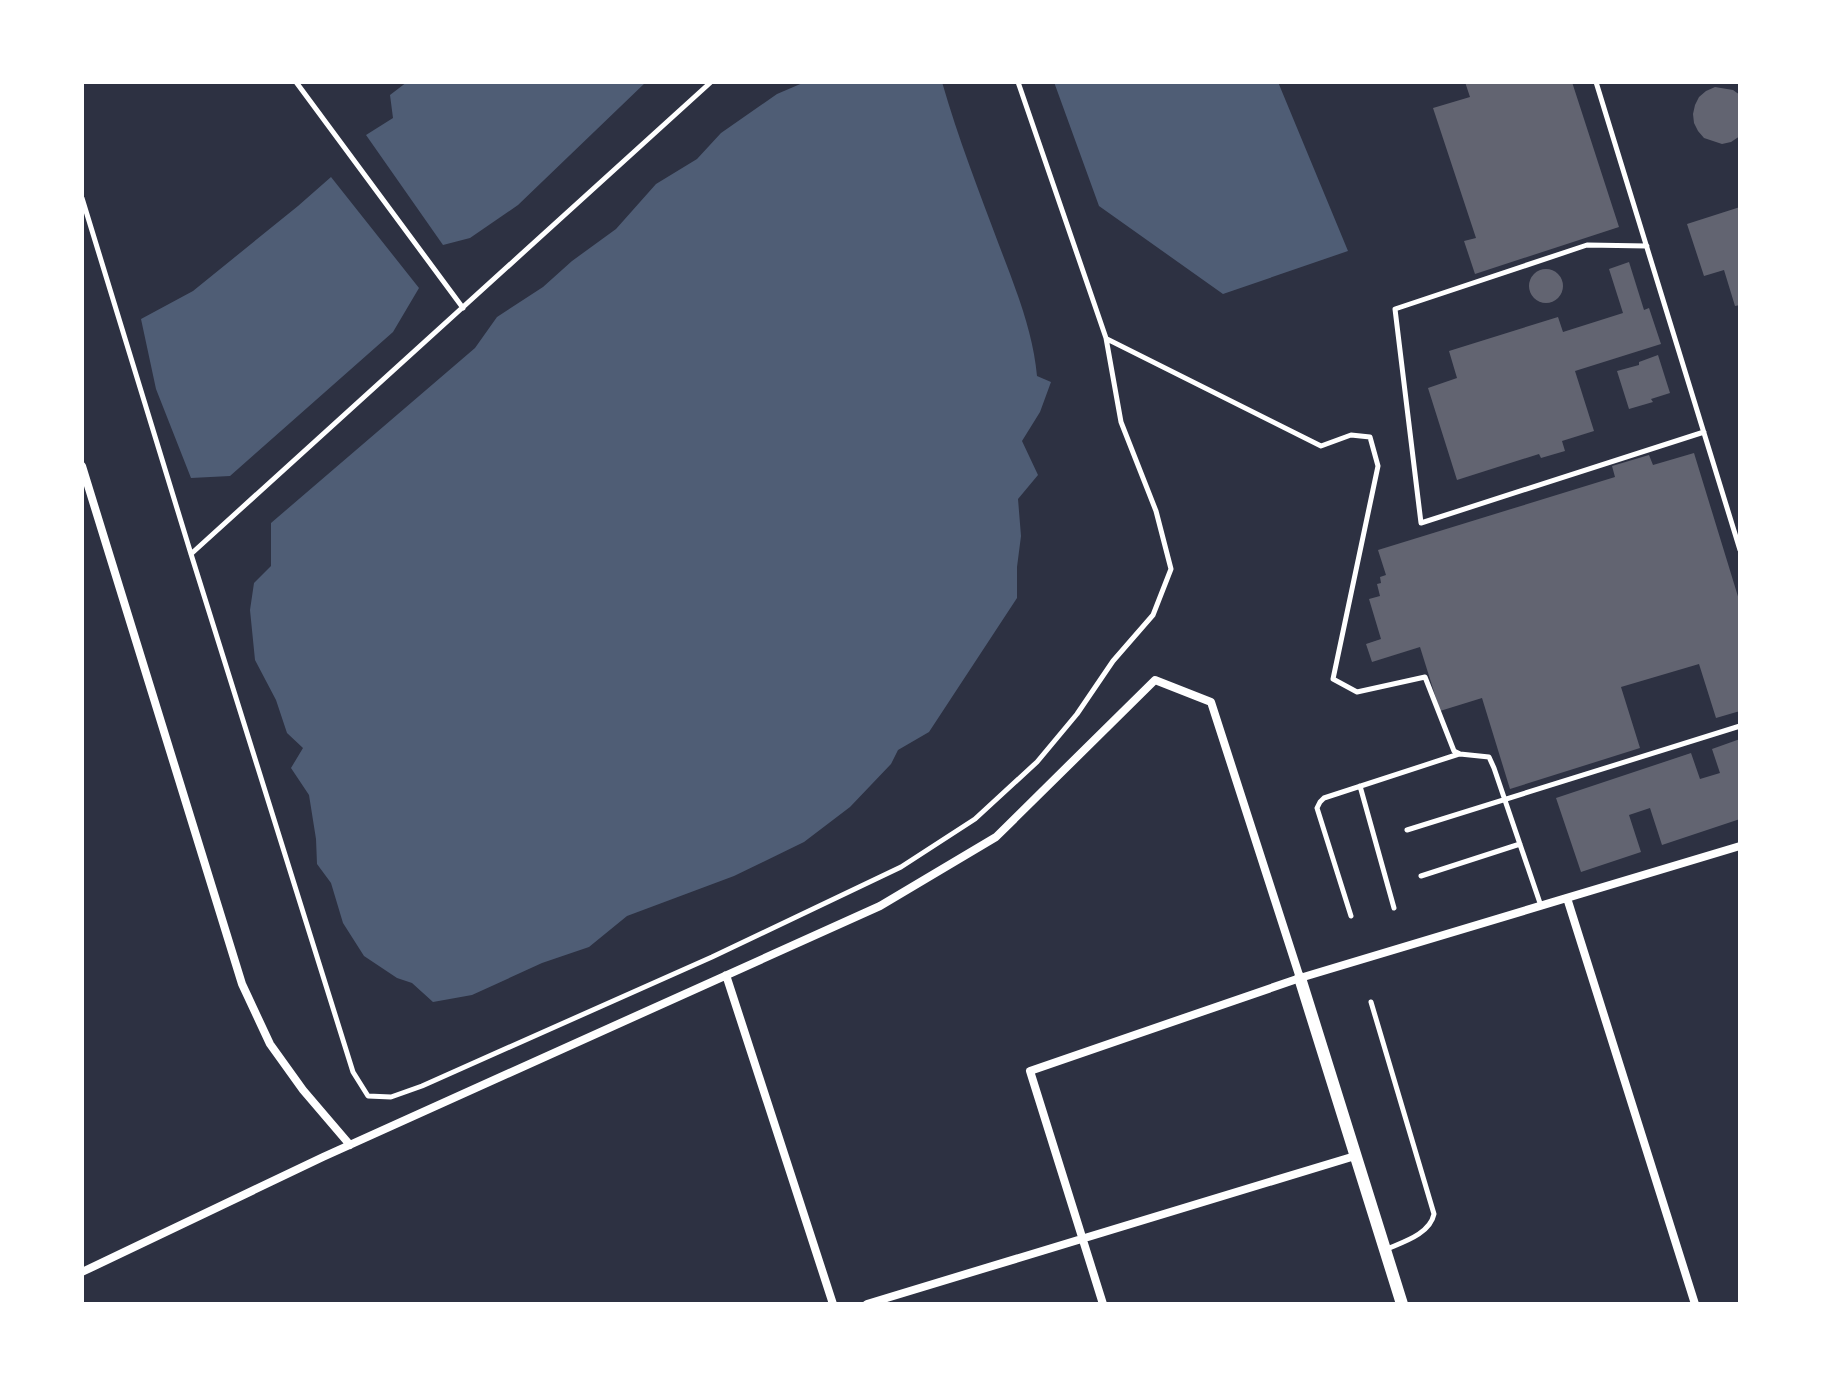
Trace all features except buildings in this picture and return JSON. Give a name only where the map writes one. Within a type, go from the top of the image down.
[{"type":"street","points":[[82,466],[242,984],[270,1044],[303,1090],[350,1145]]},
{"type":"street","points":[[82,1272],[350,1145],[880,906],[996,837],[1155,680],[1211,702],[1402,1304]]},
{"type":"street","points":[[1103,1304],[1030,1071],[1300,978],[1740,846]]},
{"type":"street","points":[[1567,898],[1695,1304]]},
{"type":"street","points":[[726,975],[833,1304]]},
{"type":"street","points":[[867,1304],[1355,1156]]},
{"type":"lane","points":[[296,82],[463,308]]},
{"type":"lane","points":[[191,554],[711,82]]},
{"type":"lane","points":[[82,198],[353,1072],[368,1096],[391,1097],[697,963],[901,867],[975,819],[1037,762],[1077,714],[1113,661],[1153,615],[1171,569],[1156,511],[1121,422],[1106,338],[1018,82]]},
{"type":"lane","points":[[1596,82],[1740,550]]},
{"type":"lane","points":[[1647,246],[1587,245],[1395,309],[1421,523],[1704,432]]},
{"type":"lane","points":[[1106,338],[1321,446],[1351,435],[1370,437],[1378,466],[1333,679],[1357,692],[1425,677],[1454,751],[1489,757],[1541,906]]},
{"type":"lane","points":[[1407,830],[1740,726]]},
{"type":"lane","points":[[1351,916],[1317,808],[1320,802],[1324,798],[1460,754]]},
{"type":"lane","points":[[1360,786],[1394,908]]},
{"type":"lane","points":[[1421,876],[1520,844]]},
{"type":"lane","points":[[1371,1002],[1434,1214],[1433,1221],[1420,1233],[1385,1249]]},
{"type":"water","points":[[407,82],[646,82],[518,205],[470,238],[443,245],[366,135],[393,118],[390,95]]},
{"type":"water","points":[[805,82],[942,82],[1022,309],[1032,342],[1037,376],[1051,382],[1040,412],[1022,441],[1038,475],[1018,499],[1021,536],[1017,598],[929,732],[898,750],[891,764],[850,807],[804,842],[734,876],[627,916],[589,947],[542,963],[472,995],[433,1002],[412,983],[397,978],[364,956],[343,923],[331,883],[317,864],[309,795],[291,768],[303,748],[287,733],[276,700],[255,660],[250,610],[254,583],[271,566],[271,523],[475,348],[497,317],[543,287],[616,229],[656,184],[697,159],[721,133],[777,94]]},
{"type":"water","points":[[1054,82],[1278,82],[1348,251],[1223,294],[1099,206]]},
{"type":"water","points":[[331,177],[419,288],[393,332],[230,476],[191,478],[156,389],[141,319],[193,291]]}]
